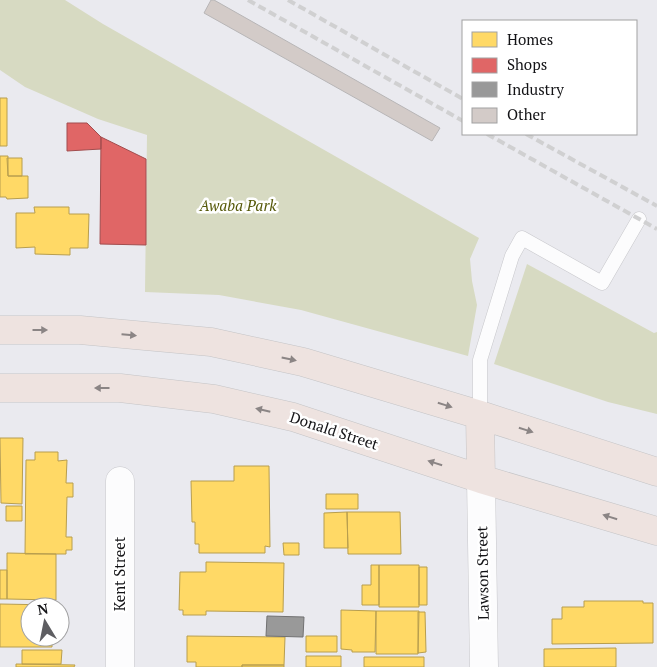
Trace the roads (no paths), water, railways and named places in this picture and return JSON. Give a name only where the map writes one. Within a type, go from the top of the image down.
[{"type":"highway","points":[[0,330],[80,330],[211,342],[303,362],[480,415],[657,472]]},
{"type":"highway","name":"Donald Street","points":[[0,388],[120,388],[214,400],[294,417],[481,479],[657,531]]},
{"type":"highway","points":[[480,415],[481,479]]},
{"type":"street","name":"Lawson Street","points":[[481,479],[484,667]]},
{"type":"street","name":"Kent Street","points":[[120,481],[120,667]]},
{"type":"lane","points":[[480,415],[480,360],[512,256],[522,238],[602,283],[638,219]]},
{"type":"railway","points":[[248,0],[462,120]]},
{"type":"railway","points":[[288,0],[462,98]]},
{"type":"railway","points":[[489,135],[657,229]]},
{"type":"railway","points":[[528,135],[657,206]]},
{"type":"park label","name":"Awaba Park","points":[[238,206]]}]
